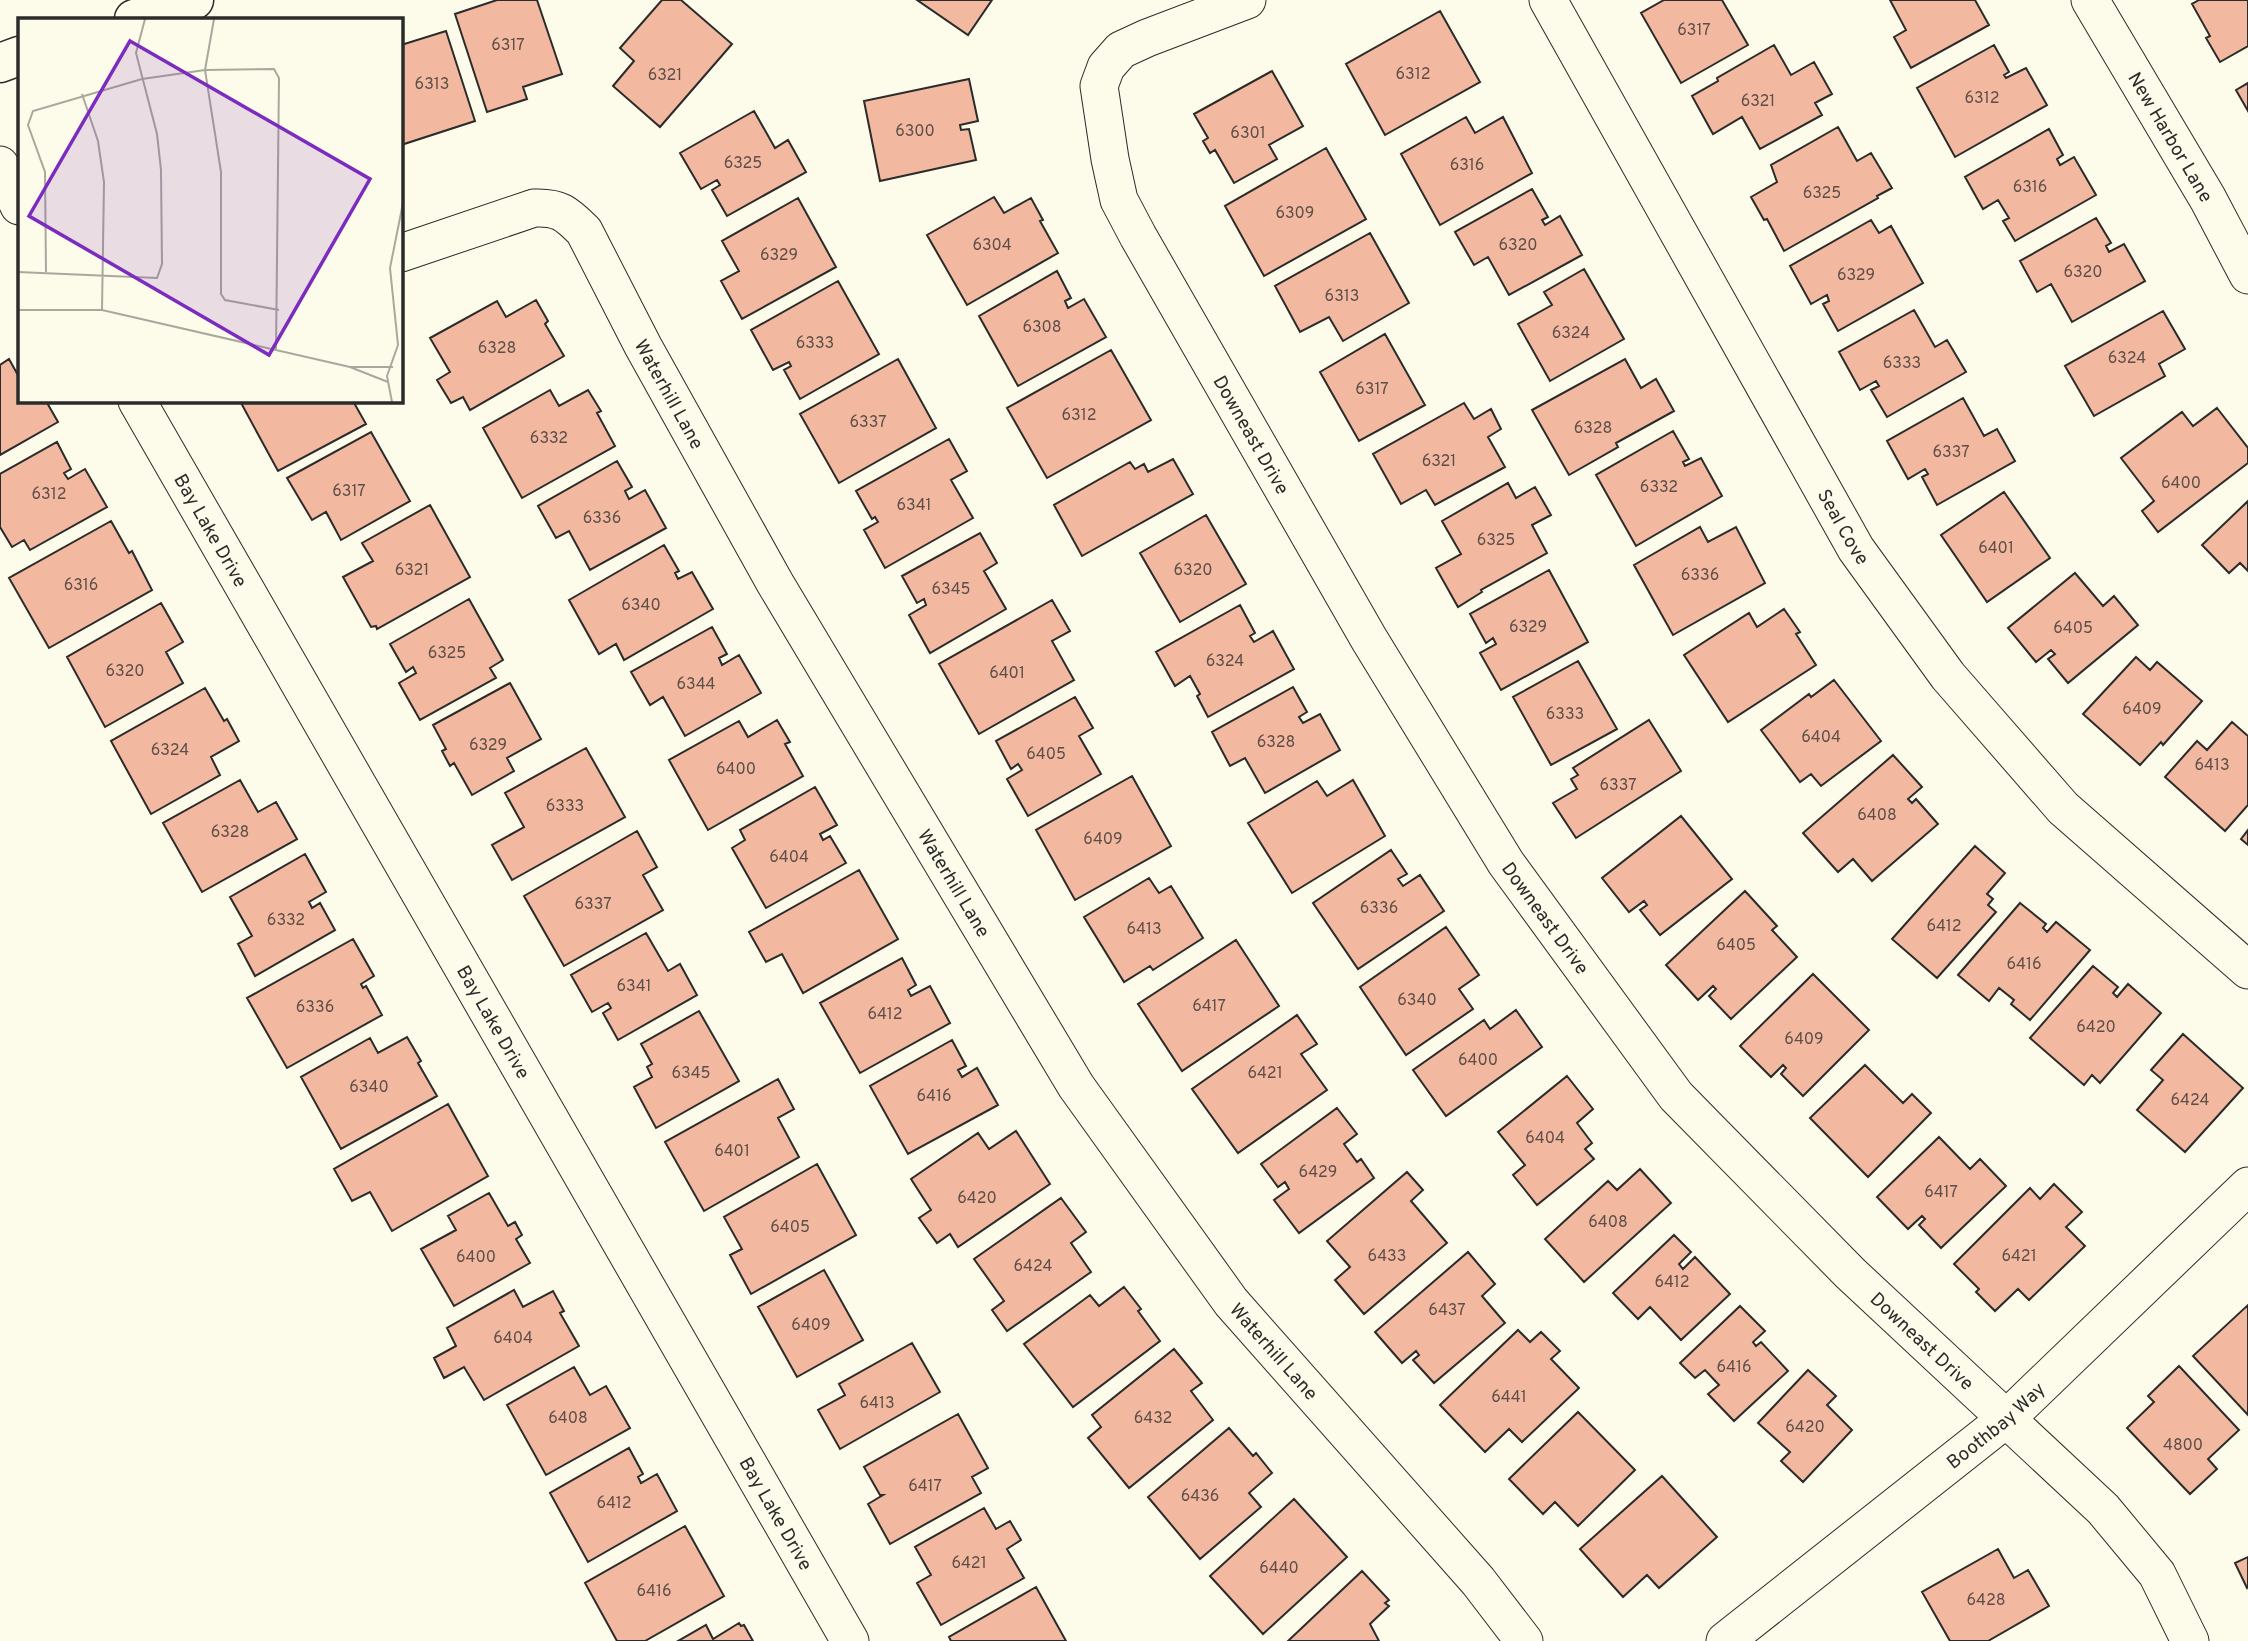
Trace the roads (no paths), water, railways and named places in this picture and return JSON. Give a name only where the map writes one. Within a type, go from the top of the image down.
[{"type":"main road","points":[[137,18],[194,0]]},
{"type":"main road","points":[[0,63],[18,56]]},
{"type":"street","name":"Downeast Drive","points":[[1247,0],[1121,50],[1106,67],[1099,86],[1101,108],[1119,200],[1369,639],[1506,863],[1676,1096],[1850,1273],[2103,1509],[2157,1574],[2190,1641]]},
{"type":"street","name":"Seal Cove","points":[[1548,0],[1856,549],[1917,634],[1948,676],[2063,808],[2248,970]]},
{"type":"street","name":"New Harbor Lane","points":[[2090,0],[2207,199],[2248,275]]},
{"type":"street","points":[[0,165],[18,204]]},
{"type":"street","name":"Waterhill Lane","points":[[402,253],[534,208],[552,207],[570,218],[583,231],[643,346],[775,583],[1076,1086],[1231,1303],[1478,1581],[1524,1641]]},
{"type":"street","name":"Bay Lake Drive","points":[[138,402],[850,1641]]},
{"type":"street","name":"Boothbay Way","points":[[1725,1641],[2006,1419],[2248,1186]]}]
